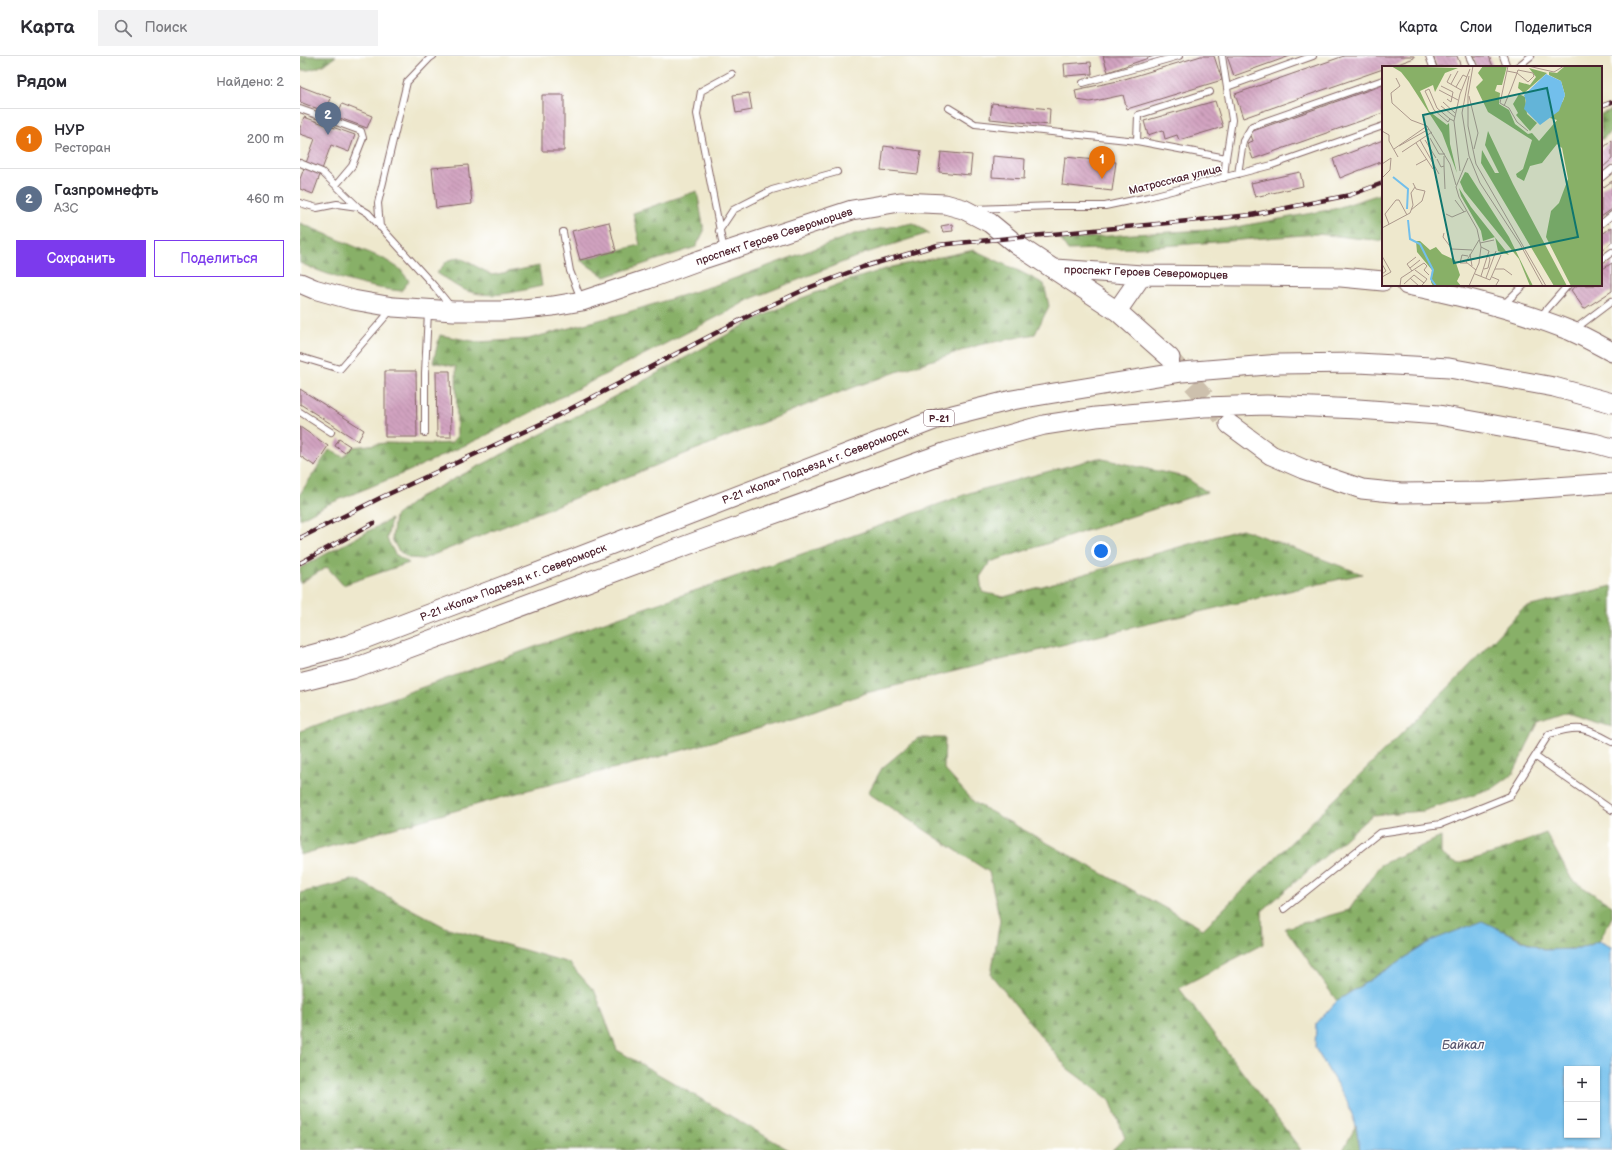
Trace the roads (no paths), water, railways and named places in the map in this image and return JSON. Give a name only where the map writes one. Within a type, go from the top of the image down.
[{"type":"main road","name":"проспект Героев Североморцев","points":[[300,283],[314,289],[353,300],[393,307],[454,311],[503,311],[553,306],[582,301],[648,280],[725,252],[852,210],[900,202],[945,204],[963,209],[990,222],[1017,246],[1054,269],[1142,275],[1341,277],[1382,281]]},
{"type":"main road","points":[[1054,269],[1117,311],[1170,358]]},
{"type":"main road","points":[[1117,311],[1142,275]]},
{"type":"main road","points":[[1412,286],[1502,306],[1572,331],[1612,352]]},
{"type":"main road","name":"Р-21 «Кола» Подъезд к г. Североморск","points":[[300,658],[348,645],[937,419],[1012,400],[1182,372],[1279,364],[1358,363],[1449,368],[1554,387],[1612,403]]},
{"type":"main road","points":[[300,682],[352,669],[701,540],[947,452],[1044,425],[1096,416],[1204,407],[1267,405],[1358,409],[1439,415],[1594,443],[1612,448]]},
{"type":"main road","points":[[1229,424],[1271,455],[1303,469],[1362,489],[1401,493],[1486,492],[1612,483]]},
{"type":"lane","points":[[380,228],[378,203],[408,82],[433,56]]},
{"type":"lane","points":[[1083,83],[1180,56]]},
{"type":"lane","points":[[1222,56],[1232,120],[1224,178]]},
{"type":"lane","points":[[1227,87],[1313,56]]},
{"type":"lane","points":[[1429,56],[1433,66]]},
{"type":"lane","points":[[1469,56],[1474,66]]},
{"type":"lane","points":[[1503,56],[1507,66]]},
{"type":"lane","points":[[1518,66],[1531,56]]},
{"type":"lane","points":[[725,252],[719,231],[697,114],[701,91],[732,74]]},
{"type":"lane","points":[[1238,174],[1244,141],[1252,126],[1382,80]]},
{"type":"lane","points":[[1137,141],[1138,115],[1210,92]]},
{"type":"lane","points":[[949,108],[975,124],[1137,141],[1226,158]]},
{"type":"lane","points":[[300,109],[361,131],[362,133],[363,138],[352,166],[336,185]]},
{"type":"lane","name":"Матросская улица","points":[[963,209],[1105,206],[1272,165],[1382,126]]},
{"type":"lane","points":[[300,163],[322,172],[358,207],[368,213],[434,286],[454,311]]},
{"type":"lane","points":[[1602,177],[1612,169]]},
{"type":"lane","points":[[719,231],[733,210],[772,190],[837,172]]},
{"type":"lane","points":[[300,203],[317,208],[336,204],[358,207]]},
{"type":"lane","points":[[1602,223],[1612,215]]},
{"type":"lane","points":[[563,232],[570,271],[582,301]]},
{"type":"lane","points":[[1602,259],[1612,252]]},
{"type":"lane","points":[[1502,306],[1523,286]]},
{"type":"lane","points":[[1538,320],[1567,286]]},
{"type":"lane","points":[[1572,331],[1612,301]]},
{"type":"lane","points":[[300,357],[340,369],[393,307]]},
{"type":"lane","points":[[425,432],[425,373],[428,309]]},
{"type":"lane","points":[[300,412],[331,432]]},
{"type":"lane","points":[[1284,910],[1379,833],[1441,824],[1510,796],[1550,734],[1569,728],[1589,730],[1612,742]]},
{"type":"lane","points":[[1536,757],[1612,810]]},
{"type":"water","name":"Байкал","points":[[1482,921],[1543,950],[1579,949],[1599,941],[1611,947],[1612,1150],[1360,1150],[1356,1126],[1347,1101],[1315,1048],[1316,1024],[1337,1001],[1433,940]]},
{"type":"tunnel","points":[[1173,362],[1222,416]]},
{"type":"railway","points":[[1602,106],[1612,102]]},
{"type":"railway","points":[[300,538],[382,497],[547,421],[754,313],[808,288],[863,267],[938,245],[1251,215],[1350,195],[1382,183]]},
{"type":"railway","points":[[300,563],[374,523]]},
{"type":"place","name":"Газпромнефть","points":[[328,135]]},
{"type":"place","name":"НУР","points":[[1102,179]]}]
